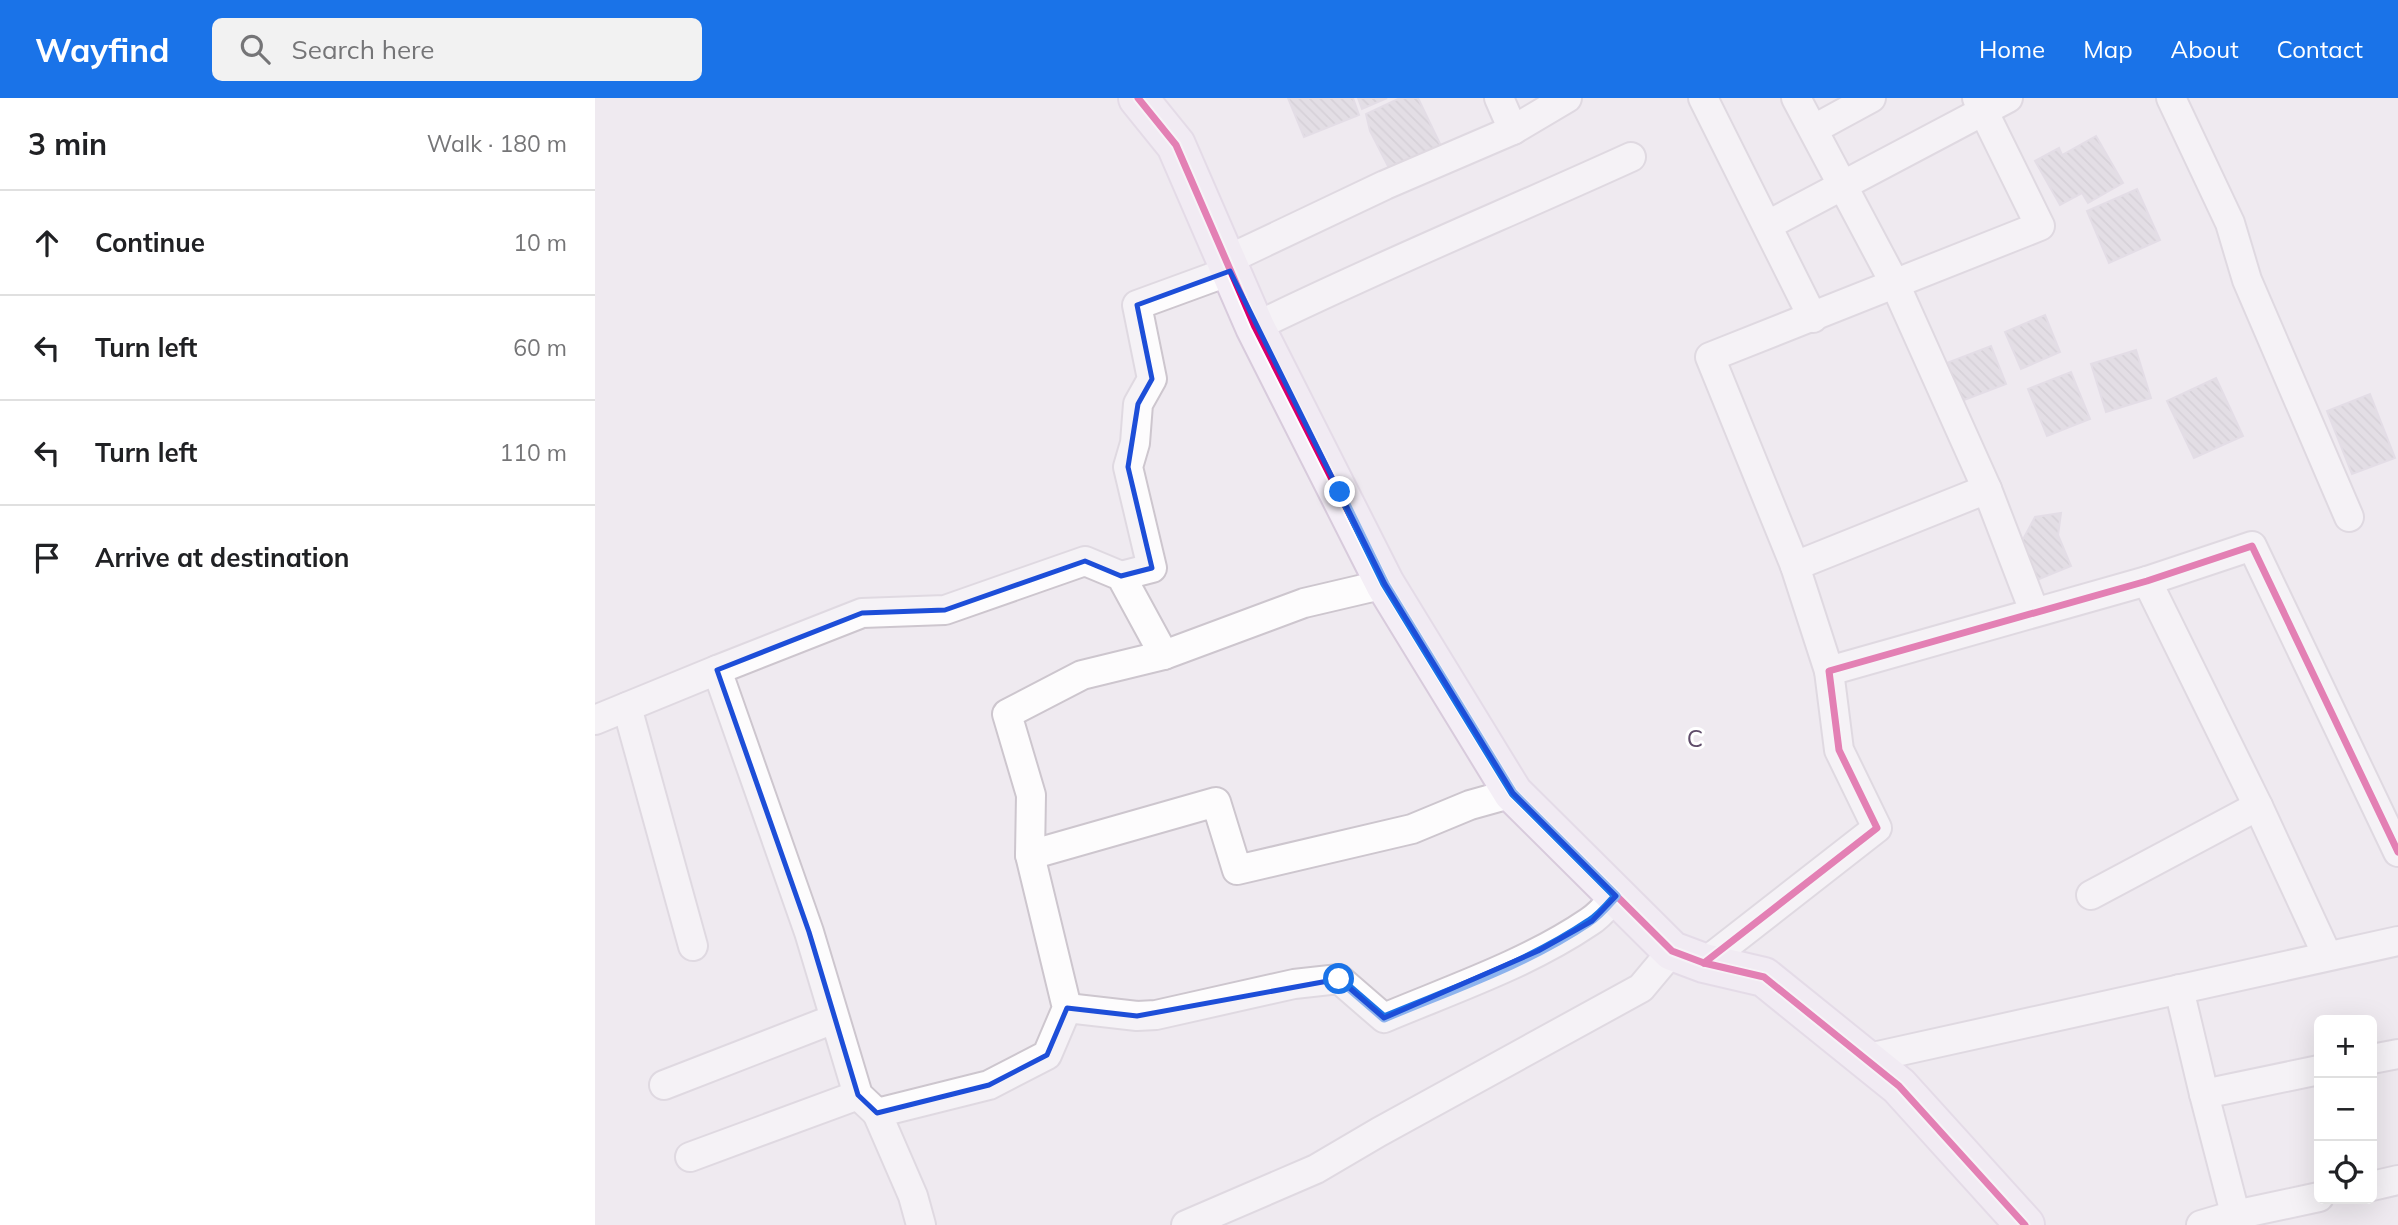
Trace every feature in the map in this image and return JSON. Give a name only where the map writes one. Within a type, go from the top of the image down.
[{"type":"street","points":[[1138,98],[1176,145],[1255,327],[1385,584],[1513,793],[1616,896],[1688,957],[1763,977],[1899,1086],[2025,1225]]},
{"type":"street","points":[[1499,98],[1513,130]]},
{"type":"street","points":[[595,720],[862,613],[945,610],[1085,561],[1121,576],[1152,568],[1128,467],[1135,443],[1138,404],[1152,379],[1137,305],[1229,265],[1385,185],[1513,130],[1567,98]]},
{"type":"street","points":[[1703,98],[1812,318]]},
{"type":"street","points":[[1796,98],[1895,284],[1987,489],[2035,611]]},
{"type":"street","points":[[1814,129],[1871,98]]},
{"type":"street","points":[[2171,98],[2230,223],[2247,280],[2349,517]]},
{"type":"street","points":[[1186,1225],[1316,1169],[1641,988],[1877,828],[1839,750],[1829,671],[1795,566],[1710,357],[2040,226],[1990,102],[1768,225]]},
{"type":"street","points":[[1255,327],[1341,285],[1631,157]]},
{"type":"street","points":[[1795,566],[1987,489]]},
{"type":"street","points":[[1829,671],[2147,581],[2252,547],[2398,852]]},
{"type":"street","points":[[1121,576],[1164,655]]},
{"type":"street","points":[[2147,581],[2259,806],[2327,955]]},
{"type":"street","points":[[690,1157],[867,1104],[989,1084],[1047,1055],[1067,1008],[1030,855],[1031,795],[1007,714],[1082,675],[1164,655],[1304,603],[1385,584]]},
{"type":"street","points":[[717,670],[809,932],[834,1018],[867,1104],[913,1196],[921,1225]]},
{"type":"street","points":[[627,707],[693,946]]},
{"type":"street","points":[[1030,855],[1216,802],[1237,870],[1412,829],[1470,805],[1513,793]]},
{"type":"street","points":[[2091,895],[2259,806]]},
{"type":"street","points":[[1067,1008],[1137,1016],[1156,1015],[1294,984],[1339,979],[1384,1018],[1538,951],[1592,921],[1616,896]]},
{"type":"street","points":[[1864,1059],[2398,941]]},
{"type":"street","points":[[2179,989],[2236,1220]]},
{"type":"street","points":[[664,1085],[834,1018]]},
{"type":"street","points":[[2377,1058],[2398,1054]]},
{"type":"street","points":[[2204,1094],[2314,1071]]},
{"type":"street","points":[[2377,1184],[2398,1180]]},
{"type":"street","points":[[2201,1225],[2236,1220],[2314,1198]]},
{"type":"highlighted area","points":[[1230,271],[1385,584],[1513,793],[1616,896],[1592,921],[1538,951],[1384,1018],[1339,979],[1137,1016],[1067,1008],[1047,1055],[989,1085],[877,1113],[858,1095],[809,932],[717,670],[862,613],[945,610],[1085,561],[1121,576],[1152,568],[1128,467],[1138,404],[1152,379],[1137,305]]},
{"type":"building","points":[[1288,98],[1353,98],[1359,115],[1304,137]]},
{"type":"building","points":[[1358,98],[1387,98],[1362,109]]},
{"type":"building","points":[[1400,98],[1418,98],[1444,152],[1393,176],[1370,131],[1366,114]]},
{"type":"building","points":[[2096,136],[2123,183],[2088,203],[2082,193],[2060,205],[2035,161],[2059,148],[2062,155]]},
{"type":"building","points":[[2137,189],[2160,240],[2109,263],[2087,211]]},
{"type":"building","points":[[2045,315],[2060,352],[2021,369],[2005,332]]},
{"type":"building","points":[[1991,346],[2006,384],[1959,402],[1944,364]]},
{"type":"building","points":[[2136,350],[2151,398],[2106,412],[2091,364]]},
{"type":"building","points":[[2071,372],[2090,419],[2047,436],[2028,389]]},
{"type":"building","points":[[2216,378],[2243,436],[2194,458],[2167,401]]},
{"type":"building","points":[[2370,394],[2395,458],[2352,474],[2327,411]]},
{"type":"building","points":[[2061,513],[2058,535],[2071,566],[2037,580],[2021,543],[2035,517]]},
{"type":"cycle path","points":[[1138,98],[1176,145],[1255,327],[1385,584],[1513,793],[1672,951],[1704,963],[1764,977],[1899,1086],[2025,1225]]},
{"type":"cycle path","points":[[1704,963],[1877,828],[1839,750],[1829,671],[2147,581],[2252,546],[2398,852]]},
{"type":"district","name":"C","points":[[1696,739]]},
{"type":"route","points":[[1339,979],[1384,1018],[1538,951],[1592,921],[1616,896],[1513,793],[1385,584],[1340,492]]}]
